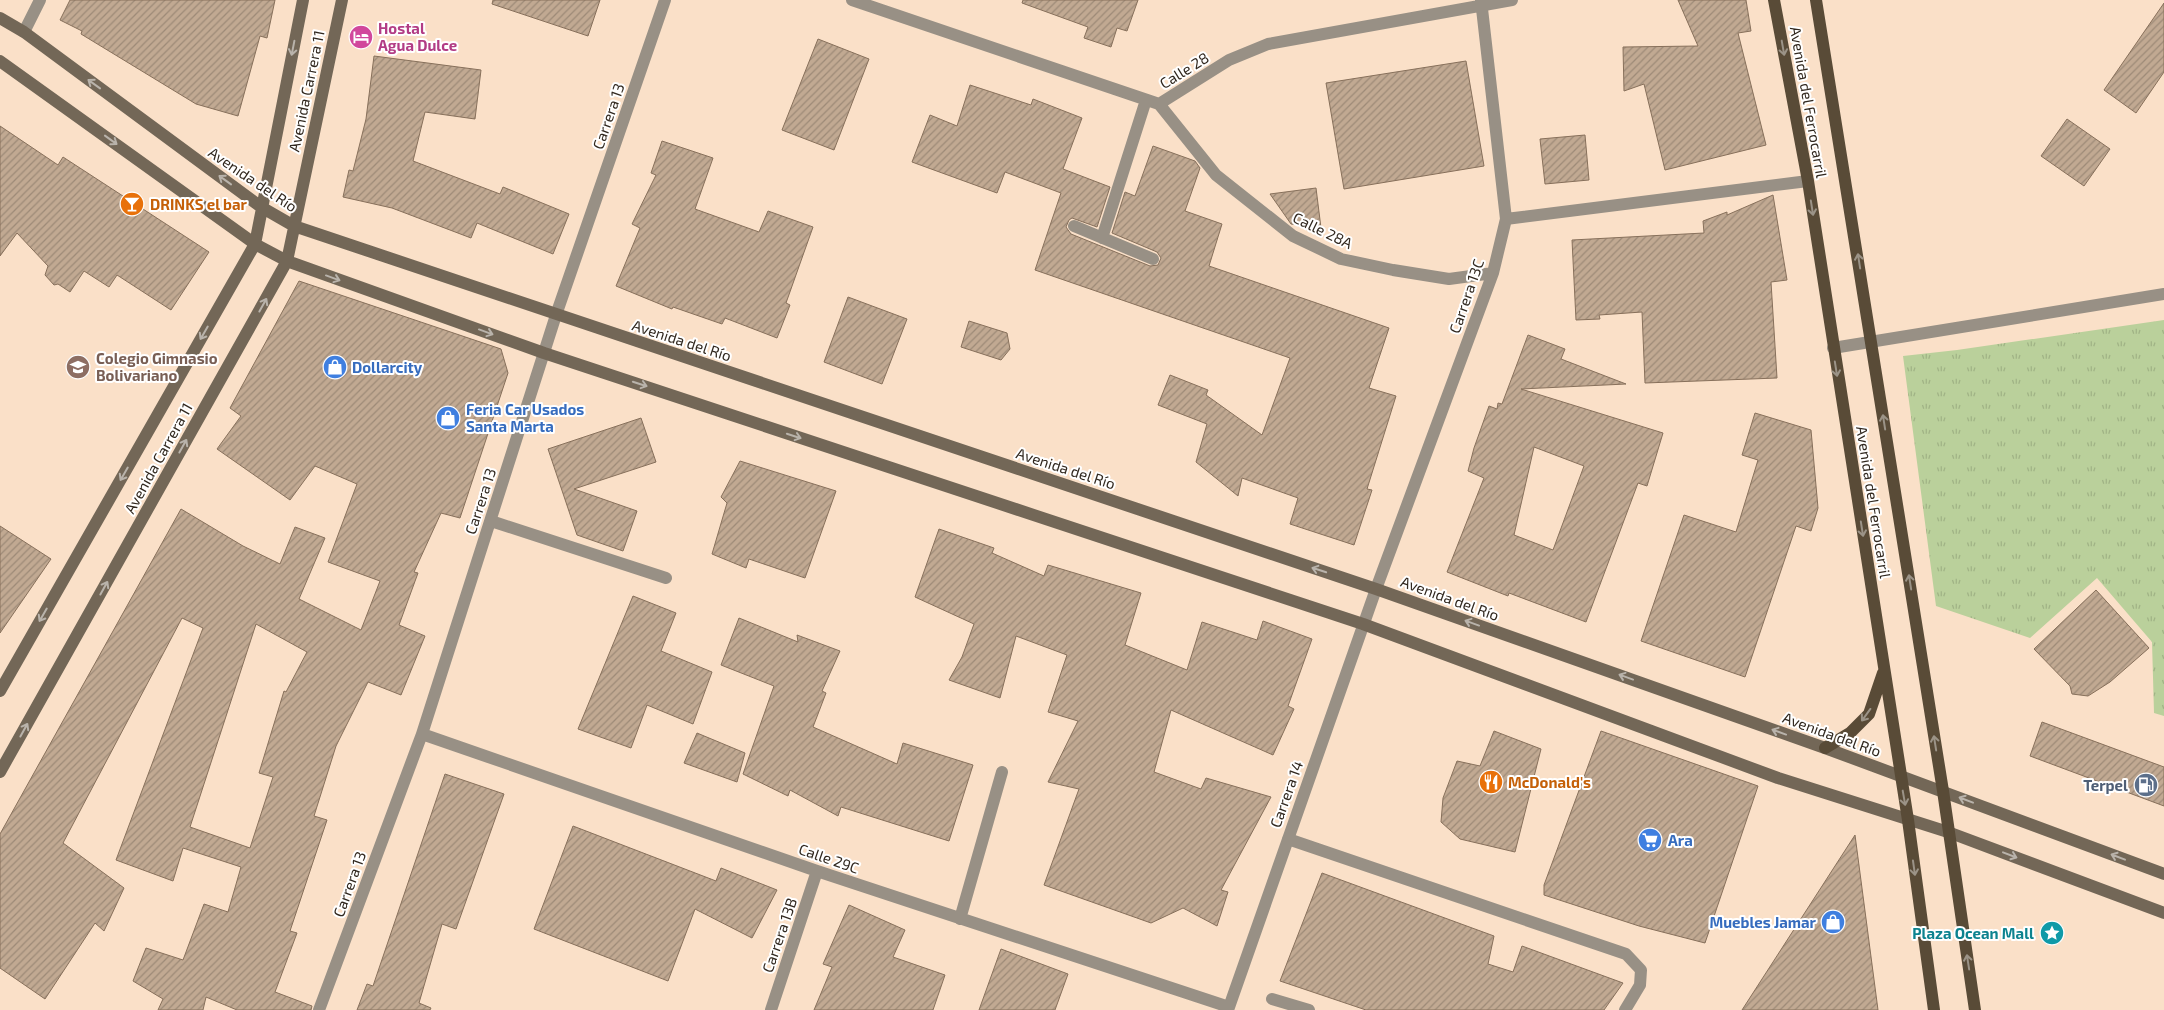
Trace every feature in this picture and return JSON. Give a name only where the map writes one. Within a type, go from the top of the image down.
[{"type":"main road","name":"Avenida Carrera 11","points":[[0,691],[255,244],[303,0]]},
{"type":"main road","name":"Avenida Carrera 11","points":[[0,772],[287,261],[342,0]]},
{"type":"main road","name":"Avenida del Ferrocarril","points":[[1774,0],[1808,181],[1908,820],[1934,1010]]},
{"type":"main road","name":"Avenida del Ferrocarril","points":[[1816,0],[1943,791],[1975,1010]]},
{"type":"main road","name":"Avenida del Río","points":[[0,18],[24,32],[261,207],[294,226],[1376,588],[1825,748],[2164,874]]},
{"type":"main road","points":[[1,64],[255,244],[287,261],[544,353],[1363,624],[1778,778],[1948,832],[2164,913]]},
{"type":"main road","points":[[1825,748],[1850,733],[1868,714],[1884,671]]},
{"type":"street","points":[[24,32],[40,0]]},
{"type":"street","name":"Carrera 13","points":[[319,1010],[422,734],[556,315],[665,0]]},
{"type":"street","name":"Calle 28","points":[[852,0],[1159,104],[1229,60],[1268,44],[1482,3],[1512,0]]},
{"type":"street","name":"Carrera 13C","points":[[1376,588],[1493,274],[1506,219],[1482,3]]},
{"type":"street","points":[[1102,238],[1146,100]]},
{"type":"street","name":"Calle 28A","points":[[1159,104],[1216,175],[1293,236],[1341,260],[1393,270],[1449,278],[1493,274]]},
{"type":"street","points":[[1506,219],[1808,181]]},
{"type":"street","points":[[1074,226],[1153,259]]},
{"type":"street","points":[[1833,348],[2164,294]]},
{"type":"street","points":[[490,521],[666,578]]},
{"type":"street","name":"Carrera 14","points":[[1228,1009],[1376,588]]},
{"type":"street","name":"Calle 29C","points":[[422,734],[817,871],[1228,1009]]},
{"type":"street","points":[[960,919],[1002,772]]},
{"type":"street","points":[[1288,839],[1626,954],[1641,970],[1640,985],[1625,1010]]},
{"type":"street","name":"Carrera 13B","points":[[771,1010],[817,871]]},
{"type":"street","points":[[1272,998],[1309,1010]]},
{"type":"green space","points":[[2164,320],[2164,716],[2154,713],[2152,642],[2097,578],[2030,638],[1936,606],[1903,356]]},
{"type":"building","points":[[70,0],[275,0],[267,38],[260,36],[238,116],[196,104],[81,34],[82,31],[60,20]]},
{"type":"building","points":[[493,0],[600,0],[588,36],[492,4]]},
{"type":"building","points":[[1023,0],[1138,0],[1127,31],[1117,28],[1111,47],[1084,38],[1088,27],[1022,3]]},
{"type":"building","points":[[1678,0],[1746,0],[1751,31],[1738,33],[1766,145],[1665,170],[1644,84],[1624,91],[1623,47],[1698,46]]},
{"type":"building","points":[[2164,3],[2164,72],[2136,113],[2104,90]]},
{"type":"building","points":[[818,39],[869,59],[834,150],[782,130]]},
{"type":"building","points":[[374,56],[481,70],[475,119],[425,112],[413,161],[500,194],[503,187],[569,214],[553,254],[477,223],[471,238],[392,208],[343,197],[349,170],[353,171],[366,119]]},
{"type":"building","points":[[1466,61],[1484,166],[1344,189],[1326,83]]},
{"type":"building","points":[[970,85],[1031,105],[1033,99],[1082,118],[1063,169],[1110,187],[1097,227],[1072,218],[1066,227],[1071,234],[1150,266],[1158,265],[1161,258],[1157,252],[1112,233],[1125,192],[1135,196],[1153,146],[1195,161],[1200,168],[1185,211],[1222,224],[1209,266],[1389,328],[1369,388],[1396,396],[1367,489],[1372,490],[1354,545],[1290,524],[1298,498],[1242,478],[1238,496],[1196,462],[1207,424],[1158,405],[1170,375],[1208,390],[1206,395],[1262,435],[1290,358],[1035,270],[1061,193],[1005,172],[997,193],[912,162],[930,115],[957,126]]},
{"type":"building","points":[[2067,119],[2110,149],[2084,186],[2041,156]]},
{"type":"building","points":[[0,126],[58,165],[63,157],[209,252],[171,310],[117,275],[109,287],[84,271],[70,292],[58,284],[54,285],[45,275],[48,266],[17,233],[0,256]]},
{"type":"building","points":[[1585,135],[1589,180],[1545,184],[1540,139]]},
{"type":"building","points":[[662,141],[713,158],[695,209],[759,232],[768,211],[813,227],[786,303],[790,305],[777,338],[725,318],[722,324],[673,307],[672,309],[616,286],[640,228],[632,224],[656,175],[651,173]]},
{"type":"building","points":[[1316,188],[1321,228],[1291,224],[1270,194]]},
{"type":"building","points":[[1773,195],[1787,280],[1771,282],[1777,378],[1645,383],[1642,312],[1599,315],[1600,319],[1576,320],[1572,240],[1704,233],[1703,221],[1727,212],[1727,215]]},
{"type":"building","points":[[299,281],[501,349],[508,373],[460,518],[441,513],[414,572],[418,573],[399,625],[425,636],[401,695],[368,682],[336,746],[314,816],[327,820],[290,931],[297,933],[275,992],[312,1006],[311,1010],[237,1010],[206,997],[203,1010],[158,1010],[163,999],[133,981],[146,948],[183,960],[204,904],[228,912],[241,867],[183,848],[173,881],[116,860],[203,628],[182,618],[63,843],[124,888],[104,931],[95,923],[45,999],[0,968],[0,834],[181,509],[243,546],[280,564],[295,527],[325,538],[299,599],[361,630],[380,581],[328,562],[357,484],[315,466],[290,500],[217,449],[241,416],[230,408]],"holes":[[[256,624],[307,652],[286,692],[284,691],[259,773],[273,777],[250,848],[190,827]]]},
{"type":"building","points":[[848,297],[907,319],[882,384],[824,362]]},
{"type":"building","points":[[969,321],[1007,333],[1010,349],[1001,360],[961,347]]},
{"type":"building","points":[[1528,335],[1565,349],[1561,359],[1626,384],[1521,389],[1663,433],[1647,486],[1638,483],[1586,622],[1509,593],[1508,596],[1447,572],[1484,478],[1468,471],[1474,448],[1489,406],[1497,409],[1498,403],[1502,404]],"holes":[[[1534,447],[1584,466],[1553,550],[1514,535]]]},
{"type":"building","points":[[1755,413],[1811,430],[1818,508],[1811,531],[1796,526],[1745,677],[1641,641],[1684,515],[1736,532],[1758,460],[1742,455]]},
{"type":"building","points":[[641,418],[656,462],[574,489],[637,511],[623,551],[577,535],[548,449]]},
{"type":"building","points":[[740,461],[836,491],[805,578],[749,559],[746,568],[712,554],[727,503],[721,497]]},
{"type":"building","points":[[0,526],[51,559],[0,633]]},
{"type":"building","points":[[939,529],[994,548],[992,553],[1044,576],[1048,565],[1141,593],[1125,645],[1187,670],[1202,622],[1257,640],[1263,621],[1312,639],[1288,706],[1294,709],[1273,755],[1171,710],[1154,772],[1201,789],[1206,778],[1271,797],[1221,890],[1228,892],[1217,926],[1183,908],[1151,923],[1044,885],[1079,789],[1048,782],[1078,721],[1048,712],[1067,655],[1016,636],[1000,698],[949,680],[962,657],[974,624],[915,597]]},
{"type":"building","points":[[2096,590],[2149,648],[2110,682],[2088,696],[2072,694],[2070,686],[2034,649]]},
{"type":"building","points":[[633,596],[676,613],[661,651],[712,672],[693,724],[647,705],[631,748],[578,729]]},
{"type":"building","points":[[739,618],[798,642],[797,635],[840,651],[822,691],[826,693],[813,727],[897,764],[903,743],[973,765],[949,841],[841,807],[838,816],[790,790],[788,796],[743,774],[774,686],[721,665]]},
{"type":"building","points":[[2042,722],[2164,767],[2164,806],[2030,756]]},
{"type":"building","name":"McDonald's","points":[[1494,731],[1541,749],[1515,852],[1460,839],[1441,822],[1443,798],[1457,761],[1480,766]]},
{"type":"building","name":"Ara","points":[[1601,731],[1758,786],[1705,943],[1639,926],[1544,895],[1544,885]]},
{"type":"building","points":[[697,733],[745,753],[737,782],[684,763]]},
{"type":"building","points":[[445,774],[504,794],[456,929],[442,924],[419,1003],[431,1008],[430,1010],[357,1010],[367,984],[373,986]]},
{"type":"building","points":[[573,826],[716,881],[721,868],[777,890],[752,938],[695,909],[668,981],[534,929]]},
{"type":"building","name":"Muebles Jamar","points":[[1855,835],[1878,1010],[1742,1010]]},
{"type":"building","points":[[1322,873],[1494,936],[1488,964],[1513,972],[1522,946],[1623,983],[1604,1010],[1366,1010],[1280,981]]},
{"type":"building","points":[[849,905],[905,930],[893,957],[945,975],[933,1010],[814,1010],[832,967],[823,964]]},
{"type":"building","points":[[1001,949],[1068,974],[1055,1010],[979,1010]]},
{"type":"place","name":"Hostal Agua Dulce","points":[[361,37]]},
{"type":"place","name":"DRINKS el bar","points":[[132,204]]},
{"type":"place","name":"Colegio Gimnasio Bolivariano","points":[[78,367]]},
{"type":"place","name":"Dollarcity","points":[[335,367]]},
{"type":"place","name":"Feria Car Usados Santa Marta","points":[[448,418]]},
{"type":"place","name":"McDonald's","points":[[1491,782]]},
{"type":"place","name":"Terpel","points":[[2146,785]]},
{"type":"place","name":"Ara","points":[[1650,840]]},
{"type":"place","name":"Muebles Jamar","points":[[1833,922]]},
{"type":"place","name":"Plaza Ocean Mall","points":[[2052,933]]}]
